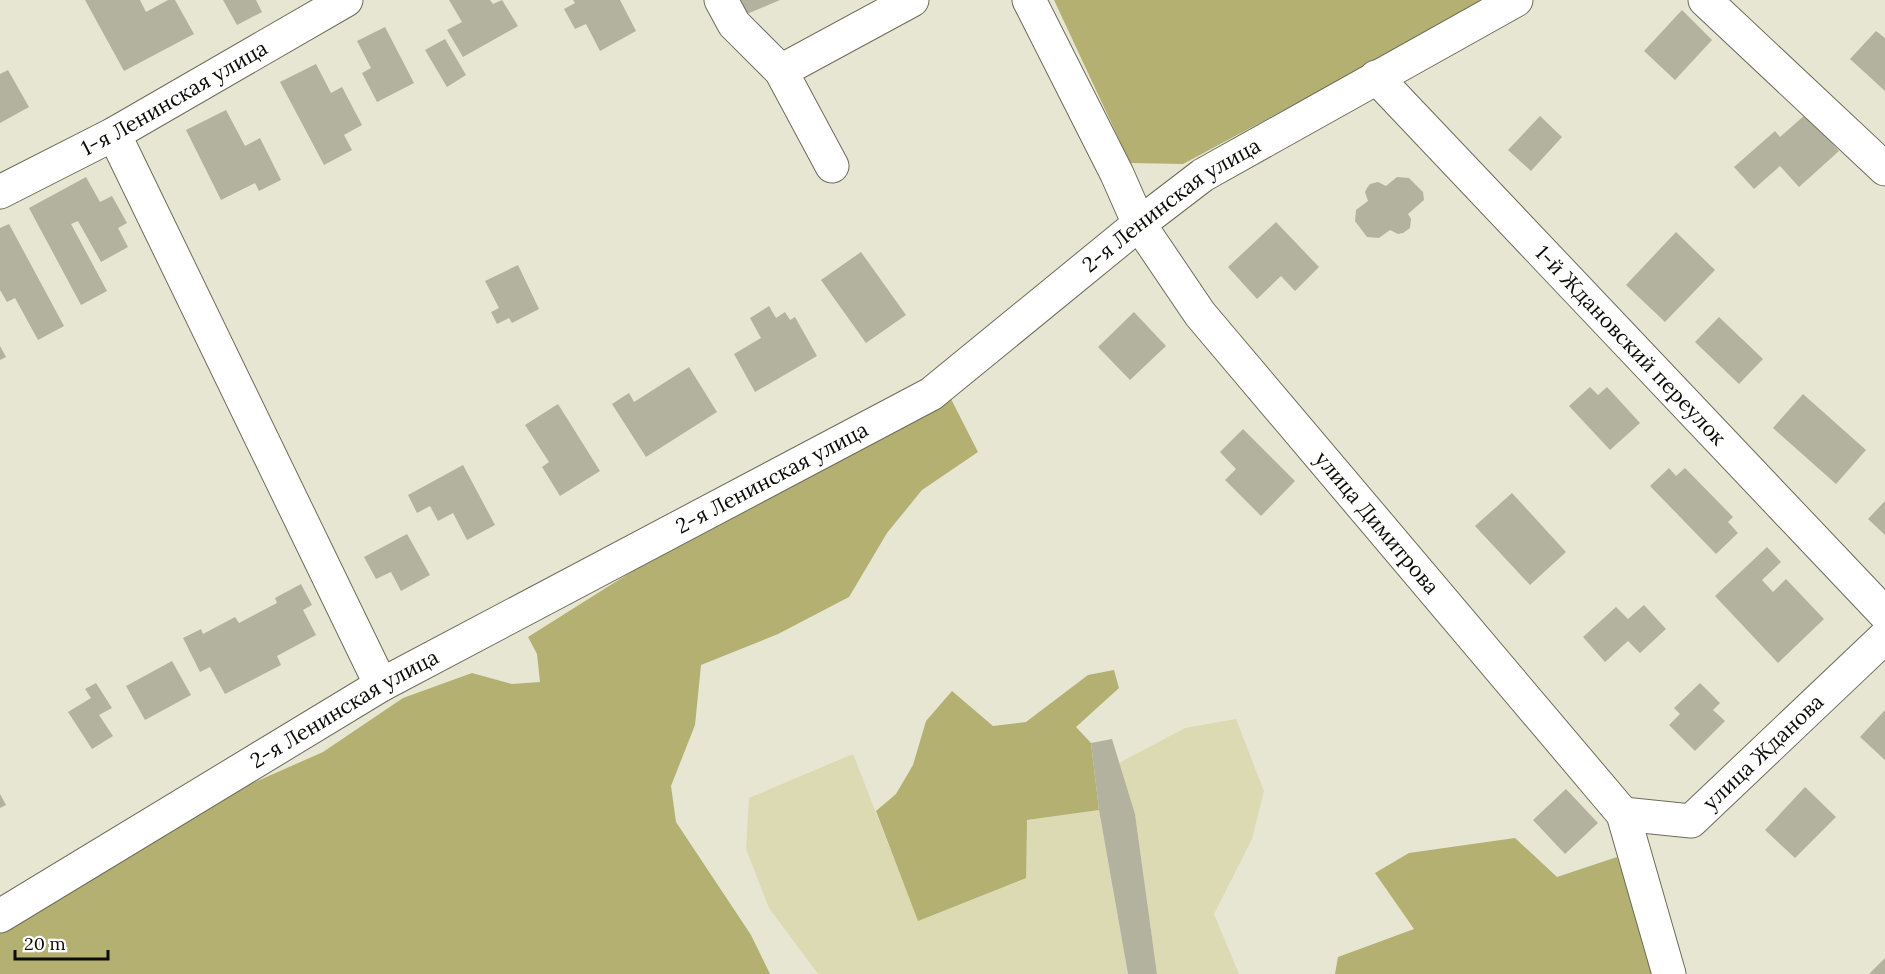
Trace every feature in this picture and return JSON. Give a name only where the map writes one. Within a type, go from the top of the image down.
[{"type":"street","name":"1-я Ленинская улица","points":[[0,192],[114,134],[346,0]]},
{"type":"street","points":[[721,0],[734,24],[781,71],[832,166]]},
{"type":"street","points":[[781,71],[912,0]]},
{"type":"street","name":"улица Димитрова","points":[[1029,0],[1117,174],[1139,224],[1200,314],[1623,814]]},
{"type":"street","name":"2-я Ленинская улица","points":[[0,916],[381,685],[931,394],[1139,224],[1203,176],[1516,0]]},
{"type":"street","points":[[1705,0],[1885,169]]},
{"type":"street","name":"1-й Ждановский переулок","points":[[1376,77],[1885,614]]},
{"type":"street","points":[[114,134],[381,685]]},
{"type":"street","name":"улица Жданова","points":[[1623,814],[1691,821],[1885,637]]},
{"type":"street","points":[[1623,814],[1669,974]]},
{"type":"shaded area","points":[[1054,0],[1489,0],[1183,164],[1130,163]]},
{"type":"shaded area","points":[[951,399],[978,452],[922,490],[887,533],[849,597],[778,634],[701,665],[695,725],[671,786],[676,822],[751,935],[770,974],[0,974],[0,931],[194,809],[323,752],[403,698],[472,673],[512,684],[540,682],[537,654],[528,637],[709,523]]},
{"type":"shaded area","points":[[1114,670],[1119,688],[1076,727],[1091,743],[1099,810],[1027,820],[1026,878],[918,921],[876,811],[896,794],[913,765],[926,721],[952,691],[993,726],[1026,722],[1088,675]]},
{"type":"shaded area","points":[[1236,719],[1264,791],[1252,839],[1214,914],[1239,974],[1157,974],[1135,814],[1119,763],[1185,728]]},
{"type":"shaded area","points":[[853,754],[918,920],[1027,820],[1099,810],[1128,974],[818,974],[769,908],[746,849],[749,798]]},
{"type":"shaded area","points":[[1515,838],[1557,877],[1617,857],[1656,974],[1335,974],[1338,957],[1414,929],[1375,873],[1409,853]]},
{"type":"building","points":[[85,0],[140,0],[146,12],[168,0],[175,0],[194,34],[124,71]]},
{"type":"building","points":[[223,0],[256,0],[262,12],[237,25]]},
{"type":"building","points":[[449,0],[490,0],[493,4],[502,0],[518,26],[463,57],[447,30],[462,22]]},
{"type":"building","points":[[573,0],[620,0],[636,31],[600,51],[586,24],[575,29],[564,9],[575,3]]},
{"type":"building","points":[[741,0],[780,0],[747,14]]},
{"type":"building","points":[[1682,10],[1712,40],[1675,80],[1644,51]]},
{"type":"building","points":[[385,27],[414,83],[377,102],[362,73],[371,68],[357,41]]},
{"type":"building","points":[[1876,31],[1885,38],[1885,91],[1850,59]]},
{"type":"building","points":[[445,39],[466,75],[447,87],[425,50]]},
{"type":"building","points":[[316,64],[331,93],[342,87],[362,125],[344,135],[352,150],[324,165],[280,82]]},
{"type":"building","points":[[8,70],[29,107],[0,123],[0,74]]},
{"type":"building","points":[[226,110],[245,146],[260,138],[281,180],[259,191],[255,183],[221,200],[186,130]]},
{"type":"building","points":[[1806,114],[1839,151],[1799,187],[1780,166],[1754,189],[1734,167],[1775,131],[1780,137]]},
{"type":"building","points":[[1540,116],[1562,137],[1531,171],[1508,150]]},
{"type":"building","points":[[86,177],[100,202],[112,196],[127,223],[118,228],[128,247],[101,262],[78,221],[71,224],[107,291],[81,305],[29,208]]},
{"type":"building","points":[[1397,177],[1409,178],[1423,192],[1424,200],[1408,214],[1411,219],[1410,228],[1403,233],[1398,234],[1390,230],[1379,238],[1367,237],[1355,221],[1356,210],[1368,201],[1365,192],[1370,184],[1378,182],[1386,186]]},
{"type":"building","points":[[1276,222],[1319,267],[1295,291],[1281,276],[1257,299],[1228,267]]},
{"type":"building","points":[[9,224],[64,326],[38,340],[15,298],[7,302],[0,290],[0,228]]},
{"type":"building","points":[[1676,232],[1715,270],[1665,322],[1626,285]]},
{"type":"building","points":[[861,252],[906,315],[866,343],[821,280]]},
{"type":"building","points":[[518,265],[539,309],[512,323],[509,318],[497,324],[491,312],[499,308],[485,281]]},
{"type":"building","points":[[769,306],[776,318],[785,312],[790,320],[795,317],[817,356],[755,392],[734,354],[761,338],[750,318]]},
{"type":"building","points":[[1134,312],[1166,346],[1130,380],[1098,347]]},
{"type":"building","points":[[1719,317],[1763,359],[1739,384],[1695,342]]},
{"type":"building","points":[[0,346],[6,357],[0,360]]},
{"type":"building","points":[[689,367],[717,412],[646,457],[612,404],[629,393],[634,402]]},
{"type":"building","points":[[1590,387],[1598,395],[1607,387],[1640,423],[1610,450],[1569,406]]},
{"type":"building","points":[[1803,394],[1866,450],[1836,484],[1773,428]]},
{"type":"building","points":[[558,404],[600,471],[560,496],[542,467],[549,462],[525,425]]},
{"type":"building","points":[[1243,429],[1295,481],[1261,516],[1225,480],[1236,469],[1220,452]]},
{"type":"building","points":[[463,465],[495,525],[467,540],[453,513],[438,521],[430,506],[417,513],[408,495]]},
{"type":"building","points":[[1669,468],[1676,476],[1685,468],[1733,517],[1728,522],[1738,533],[1716,554],[1650,486]]},
{"type":"building","points":[[1512,493],[1566,552],[1530,585],[1475,526]]},
{"type":"building","points":[[1885,501],[1885,535],[1868,519]]},
{"type":"building","points":[[407,534],[430,575],[401,591],[391,572],[376,579],[364,557]]},
{"type":"building","points":[[1767,547],[1781,562],[1762,580],[1773,592],[1786,579],[1824,619],[1778,663],[1715,596]]},
{"type":"building","points":[[301,584],[312,605],[303,610],[316,635],[277,656],[281,665],[225,694],[210,667],[200,672],[183,638],[201,629],[203,634],[235,617],[239,623],[277,603],[275,598]]},
{"type":"building","points":[[1644,605],[1666,629],[1640,653],[1628,641],[1605,662],[1583,637],[1616,607],[1628,619]]},
{"type":"building","points":[[172,661],[191,695],[145,720],[126,686]]},
{"type":"building","points":[[96,683],[112,708],[99,715],[113,736],[92,749],[68,712],[91,698],[85,689]]},
{"type":"building","points":[[1700,683],[1720,703],[1713,710],[1725,721],[1695,751],[1669,725],[1680,714],[1674,708]]},
{"type":"building","points":[[1885,710],[1885,760],[1860,737]]},
{"type":"building","points":[[1112,739],[1135,814],[1157,974],[1128,974],[1099,810],[1091,743]]},
{"type":"building","points":[[1805,787],[1836,817],[1795,858],[1765,830]]},
{"type":"building","points":[[1566,789],[1598,823],[1565,854],[1533,820]]},
{"type":"building","points":[[0,794],[6,805],[0,808]]},
{"type":"building","points":[[1885,958],[1885,974],[1869,974]]}]
